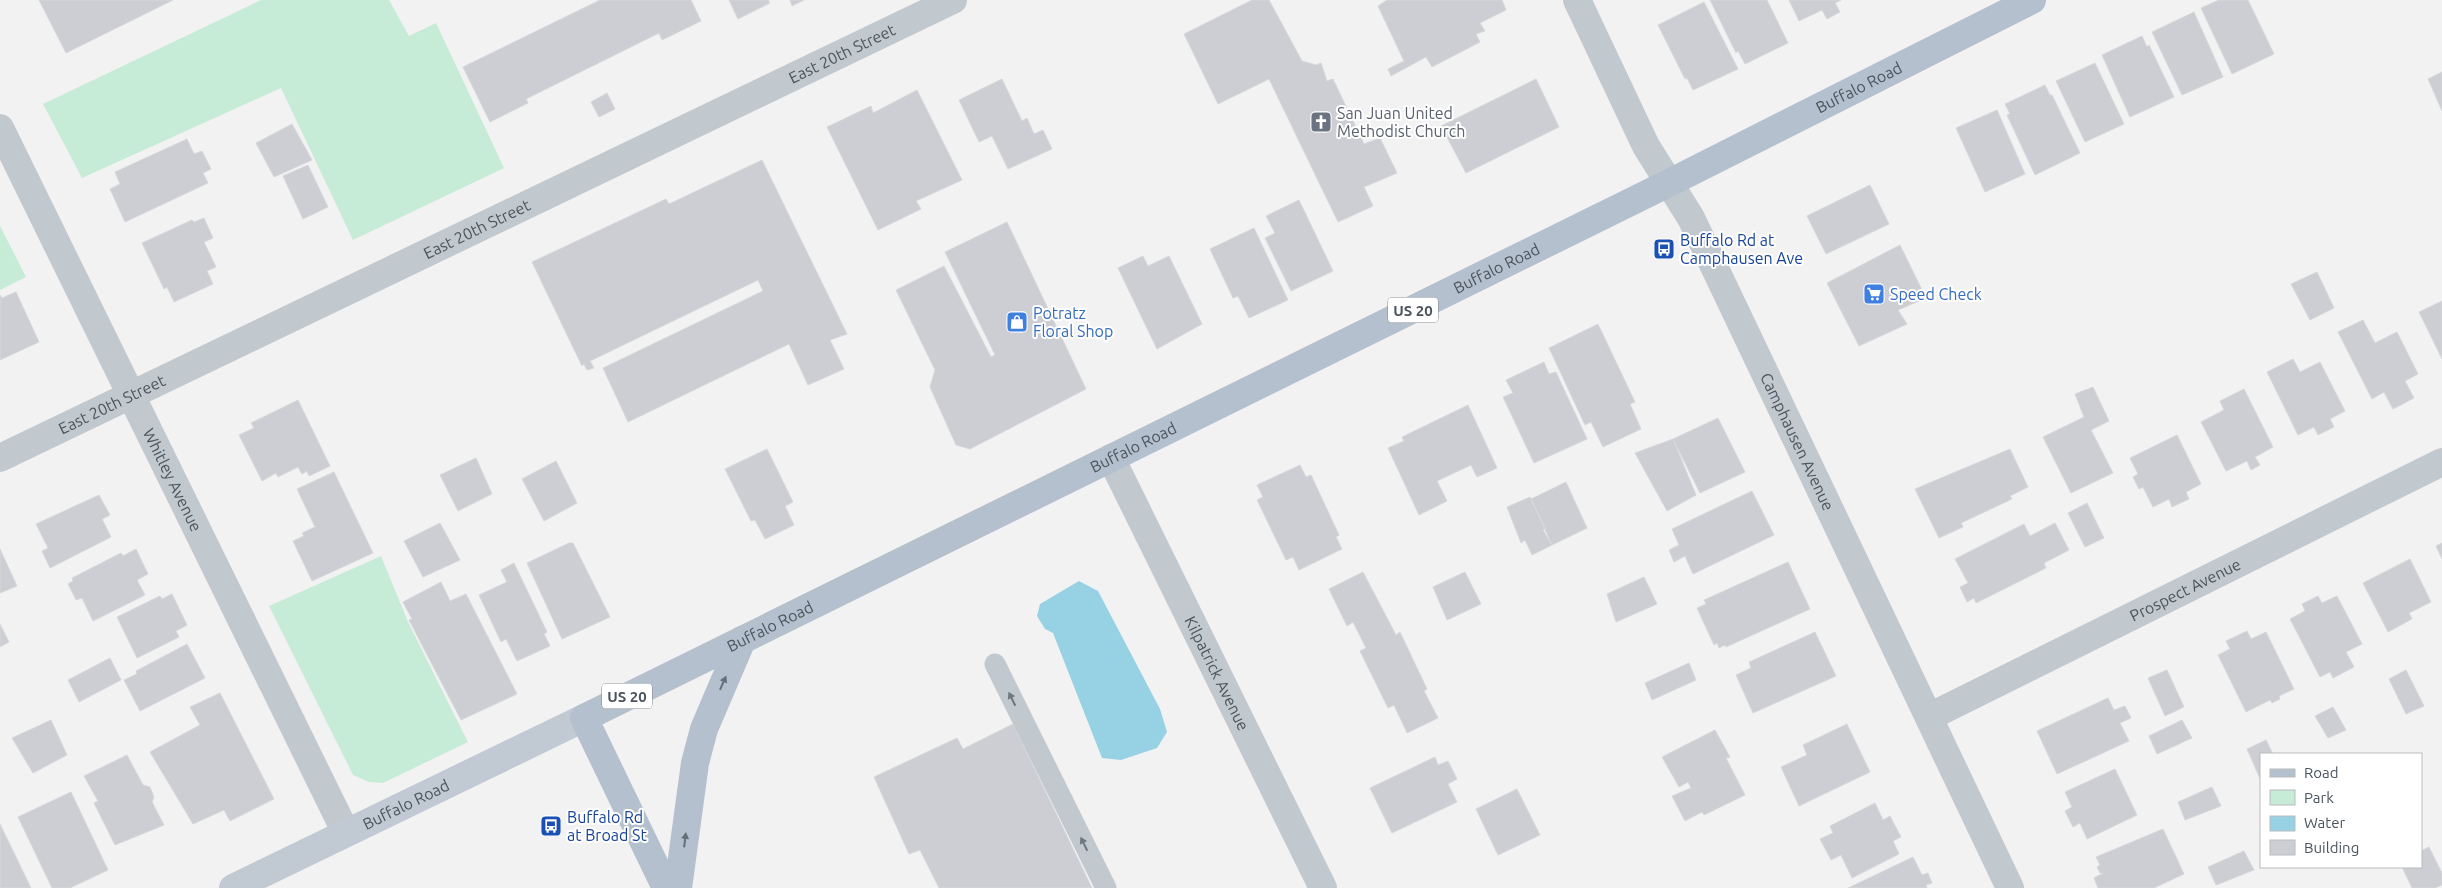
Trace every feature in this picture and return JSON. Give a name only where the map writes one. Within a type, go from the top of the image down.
[{"type":"main road","name":"Buffalo Road","points":[[233,888],[584,718],[1670,184],[2032,0]]},
{"type":"main road","points":[[678,888],[695,763],[704,729],[742,640]]},
{"type":"main road","name":"US 20","points":[[584,718],[666,888]]},
{"type":"street","name":"East 20th Street","points":[[0,458],[953,0]]},
{"type":"street","name":"Camphausen Avenue","points":[[1577,0],[1646,146],[1691,218],[2010,888]]},
{"type":"street","name":"Whitley Avenue","points":[[0,128],[346,833]]},
{"type":"street","name":"Kilpatrick Avenue","points":[[1111,458],[1323,888]]},
{"type":"street","name":"Prospect Avenue","points":[[1928,717],[2442,462]]},
{"type":"lane","points":[[995,664],[1106,888]]},
{"type":"green space","points":[[261,0],[389,0],[409,36],[436,23],[504,168],[353,240],[281,88],[82,178],[43,104]]},
{"type":"green space","points":[[0,226],[26,277],[0,290]]},
{"type":"green space","points":[[381,556],[408,622],[468,742],[383,783],[369,782],[353,775],[269,606]]},
{"type":"water","points":[[1079,581],[1098,591],[1160,709],[1167,732],[1157,748],[1121,760],[1102,758],[1053,633],[1045,629],[1037,616],[1040,604]]},
{"type":"building","points":[[39,0],[173,0],[66,53]]},
{"type":"building","points":[[600,0],[691,0],[701,21],[662,40],[659,33],[526,99],[528,103],[490,122],[463,67]]},
{"type":"building","points":[[729,0],[768,0],[770,3],[738,19]]},
{"type":"building","points":[[790,0],[804,0],[792,6]]},
{"type":"building","name":"San Juan United Methodist Church","points":[[1252,0],[1269,0],[1302,61],[1316,65],[1321,63],[1327,81],[1333,79],[1364,144],[1380,138],[1397,173],[1364,187],[1373,206],[1338,222],[1269,79],[1218,104],[1184,34]]},
{"type":"building","points":[[1387,0],[1502,0],[1506,10],[1480,23],[1485,31],[1476,34],[1480,42],[1432,67],[1426,57],[1391,76],[1388,69],[1404,61],[1378,6]]},
{"type":"building","points":[[1710,0],[1767,0],[1788,43],[1745,64],[1738,51],[1736,53]]},
{"type":"building","points":[[1789,0],[1841,0],[1835,3],[1840,12],[1827,19],[1822,10],[1799,21]]},
{"type":"building","points":[[2219,0],[2248,0],[2274,54],[2232,74],[2201,8]]},
{"type":"building","points":[[1704,2],[1738,69],[1693,90],[1687,78],[1685,79],[1658,25]]},
{"type":"building","points":[[2194,12],[2223,77],[2182,95],[2152,32]]},
{"type":"building","points":[[2142,36],[2147,47],[2149,45],[2174,97],[2130,117],[2102,55]]},
{"type":"building","points":[[2095,63],[2124,124],[2085,142],[2056,81]]},
{"type":"building","points":[[2442,72],[2442,111],[2428,79]]},
{"type":"building","points":[[1002,79],[1022,121],[1027,118],[1034,134],[1043,130],[1052,149],[1008,169],[992,136],[979,142],[959,100]]},
{"type":"building","points":[[1536,79],[1559,127],[1466,173],[1441,126]]},
{"type":"building","points":[[2045,85],[2050,95],[2052,95],[2080,153],[2035,175],[2007,115],[2010,114],[2005,104]]},
{"type":"building","points":[[917,90],[962,180],[916,201],[921,209],[878,230],[827,127],[871,106],[873,113]]},
{"type":"building","points":[[607,93],[615,109],[599,117],[591,102]]},
{"type":"building","points":[[1997,110],[2025,174],[1985,192],[1956,128]]},
{"type":"building","points":[[292,124],[312,160],[274,177],[256,143]]},
{"type":"building","points":[[187,139],[194,154],[202,151],[211,169],[203,173],[208,183],[125,222],[110,189],[120,184],[115,172]]},
{"type":"building","points":[[762,160],[847,334],[830,340],[844,369],[808,385],[789,344],[628,422],[603,368],[763,291],[758,280],[590,361],[594,368],[587,370],[584,364],[582,366],[532,262],[666,199],[669,204]]},
{"type":"building","points":[[308,165],[328,207],[303,219],[283,176]]},
{"type":"building","points":[[1870,185],[1889,224],[1826,254],[1807,216]]},
{"type":"building","points":[[1299,200],[1333,271],[1291,291],[1265,238],[1275,233],[1266,216]]},
{"type":"building","points":[[204,218],[213,238],[204,242],[216,267],[207,271],[213,284],[174,302],[167,287],[164,289],[142,243],[192,220],[194,222]]},
{"type":"building","name":"Potratz Floral Shop","points":[[1007,222],[1086,389],[970,449],[956,445],[930,387],[935,370],[896,290],[944,266],[991,357],[995,355],[945,252]]},
{"type":"building","points":[[1254,228],[1288,300],[1249,318],[1238,296],[1233,298],[1210,249]]},
{"type":"building","points":[[1900,245],[1926,298],[1898,310],[1907,324],[1859,346],[1827,283]]},
{"type":"building","points":[[1143,256],[1148,266],[1169,256],[1202,324],[1157,349],[1118,268]]},
{"type":"building","points":[[2317,272],[2334,308],[2310,320],[2291,284]]},
{"type":"building","points":[[16,292],[39,342],[0,360],[0,295],[2,298]]},
{"type":"building","points":[[2442,301],[2442,359],[2419,312]]},
{"type":"building","points":[[2363,320],[2375,343],[2397,332],[2418,374],[2405,381],[2414,398],[2393,409],[2384,392],[2372,399],[2338,332]]},
{"type":"building","points":[[1598,324],[1635,402],[1630,404],[1641,429],[1603,447],[1591,422],[1585,425],[1549,348]]},
{"type":"building","points":[[2293,359],[2300,372],[2320,362],[2345,411],[2330,419],[2334,427],[2318,435],[2314,427],[2298,435],[2267,372]]},
{"type":"building","points":[[1544,362],[1549,374],[1556,372],[1587,439],[1534,463],[1503,397],[1513,393],[1506,380]]},
{"type":"building","points":[[2093,387],[2109,421],[2091,430],[2113,473],[2071,493],[2043,437],[2084,417],[2075,394]]},
{"type":"building","points":[[2244,389],[2273,447],[2255,457],[2260,465],[2251,470],[2247,461],[2226,471],[2201,422],[2224,410],[2220,401]]},
{"type":"building","points":[[298,400],[330,466],[309,476],[307,471],[302,474],[298,467],[278,477],[276,473],[262,481],[239,435],[254,428],[251,423]]},
{"type":"building","points":[[1468,405],[1497,468],[1477,477],[1471,465],[1437,481],[1447,501],[1419,515],[1388,448],[1404,441],[1402,437]]},
{"type":"building","points":[[1718,418],[1745,472],[1700,493],[1673,439]]},
{"type":"building","points":[[2177,435],[2201,484],[2186,492],[2189,499],[2172,507],[2169,499],[2153,507],[2143,487],[2139,489],[2133,477],[2138,474],[2130,458]]},
{"type":"building","points":[[1673,439],[1696,495],[1667,511],[1635,453]]},
{"type":"building","points":[[767,449],[793,502],[785,506],[794,525],[765,539],[755,520],[751,521],[725,469]]},
{"type":"building","points":[[2010,449],[2028,487],[2010,496],[2012,499],[1961,523],[1963,527],[1939,538],[1915,489]]},
{"type":"building","points":[[476,458],[492,494],[458,511],[440,475]]},
{"type":"building","points":[[556,461],[577,503],[544,521],[522,479]]},
{"type":"building","points":[[1300,465],[1306,477],[1311,475],[1339,535],[1336,537],[1342,549],[1299,570],[1293,557],[1286,560],[1257,500],[1263,497],[1257,485]]},
{"type":"building","points":[[334,472],[373,553],[312,581],[293,541],[304,536],[302,533],[315,527],[297,489]]},
{"type":"building","points":[[1566,482],[1587,528],[1552,545],[1531,499]]},
{"type":"building","points":[[1752,491],[1774,535],[1693,574],[1685,556],[1674,562],[1669,550],[1679,545],[1672,529]]},
{"type":"building","points":[[99,495],[110,515],[102,519],[111,537],[50,568],[42,551],[48,548],[36,524]]},
{"type":"building","points":[[1530,497],[1546,529],[1543,530],[1552,545],[1532,555],[1525,540],[1521,543],[1507,507]]},
{"type":"building","points":[[2087,503],[2104,538],[2085,547],[2068,513]]},
{"type":"building","points":[[440,523],[460,560],[423,577],[404,541]]},
{"type":"building","points":[[2055,523],[2069,550],[2044,563],[2046,568],[1976,603],[1974,598],[1967,602],[1960,587],[1968,583],[1955,559],[2024,524],[2030,536]]},
{"type":"building","points":[[569,543],[573,543],[610,617],[562,639],[527,563]]},
{"type":"building","points":[[2442,543],[2442,559],[2436,546]]},
{"type":"building","points":[[0,549],[17,586],[0,593]]},
{"type":"building","points":[[136,549],[148,574],[137,580],[145,595],[93,621],[82,598],[76,600],[68,584],[73,581],[72,578],[121,553],[123,556]]},
{"type":"building","points":[[2410,559],[2431,602],[2409,613],[2412,619],[2388,632],[2363,583]]},
{"type":"building","points":[[1788,562],[1810,609],[1726,647],[1725,645],[1719,648],[1717,643],[1714,645],[1697,608],[1706,604],[1704,600]]},
{"type":"building","points":[[514,563],[547,632],[544,634],[550,646],[517,661],[506,639],[501,642],[479,595],[507,582],[501,570]]},
{"type":"building","points":[[1363,572],[1396,635],[1400,632],[1427,689],[1424,691],[1438,718],[1407,733],[1394,705],[1388,708],[1360,651],[1366,648],[1353,622],[1347,626],[1329,589]]},
{"type":"building","points":[[1465,572],[1481,604],[1447,620],[1433,587]]},
{"type":"building","points":[[1644,577],[1657,604],[1616,622],[1607,594]]},
{"type":"building","points":[[441,582],[450,601],[466,594],[517,694],[461,720],[409,620],[412,619],[403,602]]},
{"type":"building","points":[[172,594],[187,625],[176,631],[179,637],[137,658],[117,617],[160,596],[162,599]]},
{"type":"building","points":[[2318,596],[2322,603],[2337,596],[2362,644],[2346,652],[2354,667],[2333,678],[2330,672],[2320,677],[2290,619],[2305,611],[2302,604]]},
{"type":"building","points":[[0,624],[9,642],[0,647]]},
{"type":"building","points":[[2247,631],[2251,639],[2266,632],[2294,689],[2279,696],[2280,699],[2272,703],[2270,700],[2246,712],[2218,655],[2230,649],[2226,641]]},
{"type":"building","points":[[1815,632],[1836,676],[1753,713],[1736,675],[1751,668],[1749,662]]},
{"type":"building","points":[[187,644],[205,678],[140,711],[124,680],[137,674],[136,671]]},
{"type":"building","points":[[110,658],[121,680],[79,702],[68,680]]},
{"type":"building","points":[[1689,663],[1696,680],[1652,700],[1645,683]]},
{"type":"building","points":[[2167,670],[2184,707],[2165,716],[2148,678]]},
{"type":"building","points":[[2406,670],[2424,706],[2406,714],[2389,679]]},
{"type":"building","points":[[220,693],[274,799],[230,821],[224,810],[193,824],[150,752],[200,725],[190,707]]},
{"type":"building","points":[[2108,698],[2114,710],[2125,706],[2131,718],[2120,723],[2129,741],[2057,774],[2037,731]]},
{"type":"building","points":[[2333,707],[2346,730],[2328,738],[2315,716]]},
{"type":"building","points":[[51,720],[67,755],[33,773],[12,738]]},
{"type":"building","points":[[2182,720],[2192,738],[2157,754],[2149,736]]},
{"type":"building","points":[[1013,724],[1092,888],[939,888],[920,850],[909,854],[874,777],[957,738],[963,749]]},
{"type":"building","points":[[1847,724],[1870,772],[1799,806],[1781,767],[1807,755],[1803,745]]},
{"type":"building","points":[[1715,730],[1730,757],[1726,758],[1745,795],[1704,815],[1702,812],[1685,821],[1672,796],[1691,788],[1688,782],[1679,787],[1662,757]]},
{"type":"building","points":[[2266,740],[2272,753],[2260,753],[2260,779],[2247,749]]},
{"type":"building","points":[[127,755],[143,785],[150,787],[154,797],[152,802],[164,825],[115,845],[94,803],[98,801],[84,776]]},
{"type":"building","points":[[1435,757],[1438,765],[1448,761],[1457,779],[1448,784],[1457,802],[1392,833],[1370,788]]},
{"type":"building","points":[[2115,769],[2137,815],[2087,839],[2080,823],[2073,827],[2065,811],[2072,807],[2065,792]]},
{"type":"building","points":[[2212,787],[2221,806],[2185,820],[2178,802]]},
{"type":"building","points":[[1517,789],[1540,835],[1498,855],[1476,809]]},
{"type":"building","points":[[71,792],[108,870],[70,888],[52,888],[18,817]]},
{"type":"building","points":[[1875,803],[1883,820],[1890,816],[1901,837],[1893,841],[1899,854],[1852,878],[1841,855],[1831,860],[1820,839],[1833,833],[1830,826]]},
{"type":"building","points":[[0,824],[31,888],[0,888]]},
{"type":"building","points":[[2163,829],[2184,874],[2154,888],[2098,888],[2094,878],[2103,873],[2100,873],[2097,867],[2100,865],[2096,857]]},
{"type":"building","points":[[2429,847],[2442,873],[2442,885],[2435,888],[2412,888],[2402,868],[2422,868],[2422,850]]},
{"type":"building","points":[[2244,851],[2254,870],[2216,885],[2208,867]]},
{"type":"building","points":[[1913,857],[1922,875],[1928,873],[1932,883],[1926,885],[1927,888],[1848,888]]},
{"type":"place","name":"San Juan United Methodist Church","points":[[1321,122]]},
{"type":"place","name":"Buffalo Rd at Camphausen Ave","points":[[1664,249]]},
{"type":"place","name":"Speed Check","points":[[1874,294]]},
{"type":"place","name":"Potratz Floral Shop","points":[[1017,322]]},
{"type":"place","name":"Buffalo Rd at Broad St","points":[[551,826]]}]
